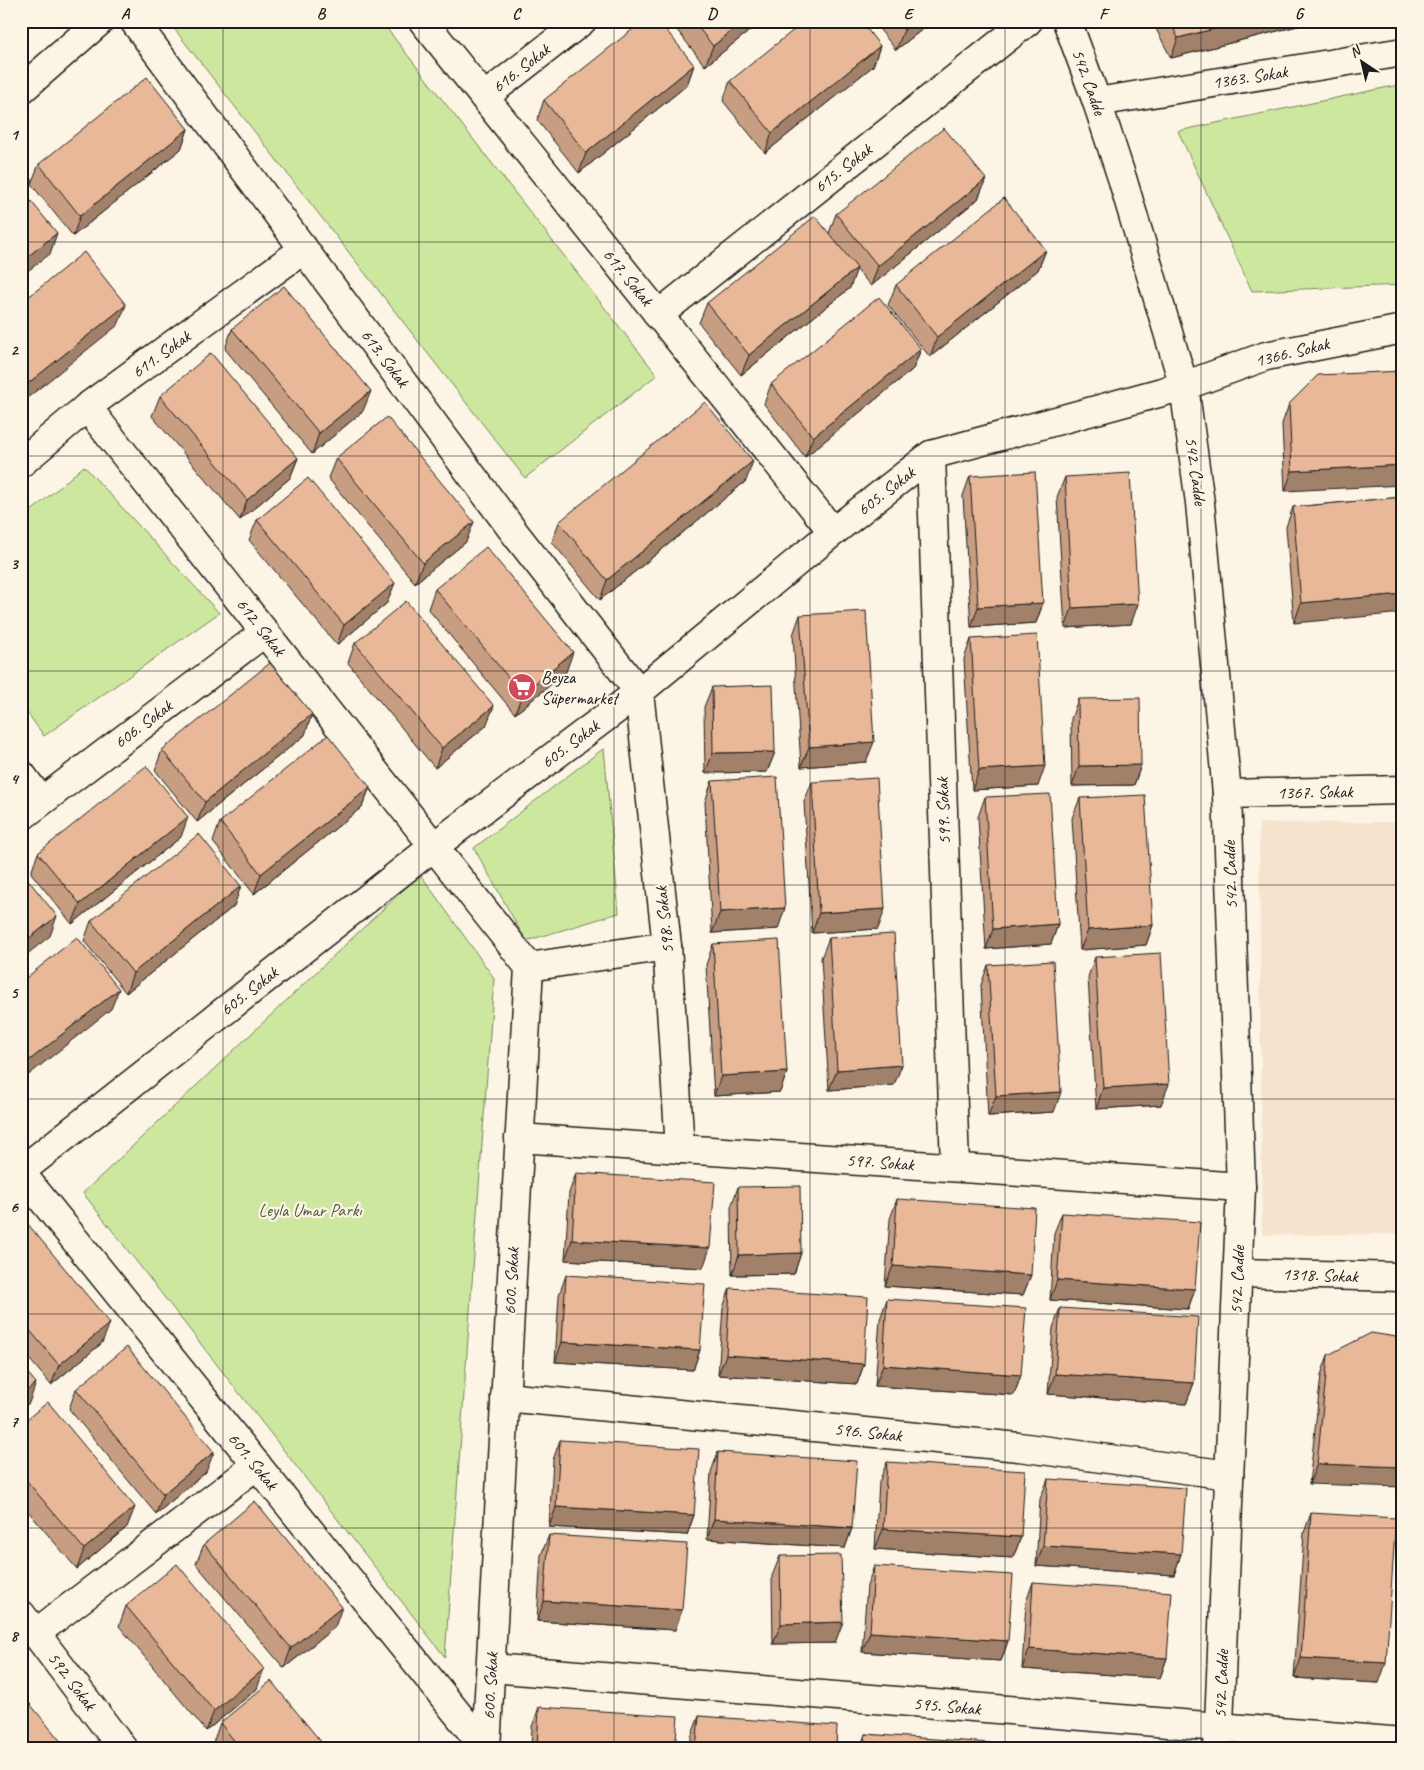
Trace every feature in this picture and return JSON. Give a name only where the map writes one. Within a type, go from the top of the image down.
[{"type":"street","points":[[21,90],[100,21]]},
{"type":"street","name":"613. Sokak","points":[[134,21],[514,532],[639,692]]},
{"type":"street","name":"617. Sokak","points":[[423,21],[833,532]]},
{"type":"street","name":"616. Sokak","points":[[484,97],[582,21]]},
{"type":"street","name":"615. Sokak","points":[[658,315],[1028,21]]},
{"type":"street","name":"542. Cadde","points":[[1067,21],[1097,102],[1122,178],[1184,386],[1200,503],[1227,794],[1240,1187],[1218,1738]]},
{"type":"street","name":"1363. Sokak","points":[[1097,102],[1403,52]]},
{"type":"street","name":"611. Sokak","points":[[21,463],[87,407],[304,249]]},
{"type":"street","name":"1366. Sokak","points":[[1184,386],[1266,356],[1403,328]]},
{"type":"street","name":"605. Sokak","points":[[21,1172],[433,847],[639,692],[833,532],[931,455],[1184,386]]},
{"type":"street","name":"612. Sokak","points":[[87,407],[433,847]]},
{"type":"street","name":"599. Sokak","points":[[931,455],[955,1167]]},
{"type":"street","name":"606. Sokak","points":[[31,809],[265,632]]},
{"type":"street","name":"598. Sokak","points":[[639,692],[667,946],[680,1149]]},
{"type":"street","points":[[21,774],[31,809]]},
{"type":"street","name":"1367. Sokak","points":[[1227,794],[1403,790]]},
{"type":"street","points":[[433,847],[528,967],[667,946]]},
{"type":"street","name":"600. Sokak","points":[[486,1749],[528,967]]},
{"type":"street","name":"597. Sokak","points":[[519,1138],[1240,1187]]},
{"type":"street","name":"601. Sokak","points":[[21,1172],[486,1749]]},
{"type":"street","name":"1318. Sokak","points":[[1238,1273],[1403,1277]]},
{"type":"street","name":"596. Sokak","points":[[505,1396],[1019,1447],[1229,1475]]},
{"type":"street","points":[[28,1623],[257,1465]]},
{"type":"street","name":"592. Sokak","points":[[28,1623],[123,1749]]},
{"type":"street","name":"595. Sokak","points":[[491,1668],[1218,1738],[1403,1742]]},
{"type":"shaded area","points":[[1403,822],[1403,1234],[1262,1235],[1259,823]]},
{"type":"green space","points":[[179,21],[381,21],[657,375],[525,478],[172,26]]},
{"type":"green space","points":[[1403,84],[1403,285],[1252,291],[1178,131]]},
{"type":"green space","points":[[84,466],[219,613],[44,736],[21,704],[21,520]]},
{"type":"green space","points":[[604,748],[619,913],[526,941],[474,848]]},
{"type":"green space","name":"Leyla Umar Parkı","points":[[420,874],[494,978],[445,1657],[83,1193]]},
{"type":"building","points":[[643,21],[659,21],[694,65],[586,153],[544,100]]},
{"type":"building","points":[[693,21],[744,21],[713,46]]},
{"type":"building","points":[[805,21],[861,21],[880,46],[772,133],[730,81]]},
{"type":"building","points":[[896,21],[915,21],[904,30]]},
{"type":"building","points":[[1170,21],[1245,21],[1178,38]]},
{"type":"building","points":[[147,77],[188,129],[80,216],[39,164]]},
{"type":"building","points":[[944,128],[986,179],[878,266],[836,214]]},
{"type":"building","points":[[21,189],[57,233],[21,262]]},
{"type":"building","points":[[1004,198],[1046,250],[937,337],[896,285]]},
{"type":"building","points":[[815,216],[857,268],[749,355],[707,303]]},
{"type":"building","points":[[84,252],[126,305],[21,389],[21,303]]},
{"type":"building","points":[[284,286],[371,391],[319,433],[232,329]]},
{"type":"building","points":[[879,297],[921,349],[813,437],[771,384]]},
{"type":"building","points":[[211,353],[298,458],[247,500],[160,396]]},
{"type":"building","points":[[1403,371],[1403,465],[1292,471],[1289,404],[1318,375]]},
{"type":"building","points":[[705,402],[753,461],[607,580],[559,522]]},
{"type":"building","points":[[387,417],[474,522],[423,563],[336,458]]},
{"type":"building","points":[[1035,472],[1043,603],[978,607],[970,476]]},
{"type":"building","points":[[1130,473],[1138,604],[1072,608],[1065,477]]},
{"type":"building","points":[[308,478],[395,583],[344,625],[257,520]]},
{"type":"building","points":[[1403,497],[1403,594],[1301,603],[1293,507]]},
{"type":"building","points":[[486,547],[573,652],[522,694],[435,589]]},
{"type":"building","points":[[406,601],[494,706],[442,748],[355,643]]},
{"type":"building","points":[[866,611],[874,742],[809,747],[800,615]]},
{"type":"building","points":[[1037,635],[1045,766],[979,770],[971,639]]},
{"type":"building","points":[[270,663],[312,714],[205,802],[162,750]]},
{"type":"building","points":[[773,685],[775,752],[713,753],[712,687]]},
{"type":"building","points":[[1140,698],[1141,765],[1079,766],[1078,699]]},
{"type":"building","points":[[328,735],[370,787],[261,874],[220,822]]},
{"type":"building","points":[[146,766],[188,817],[80,904],[38,853]]},
{"type":"building","points":[[777,777],[785,908],[720,912],[712,781]]},
{"type":"building","points":[[877,778],[885,909],[819,913],[812,782]]},
{"type":"building","points":[[1050,794],[1058,924],[993,929],[985,797]]},
{"type":"building","points":[[1145,795],[1153,925],[1088,930],[1080,798]]},
{"type":"building","points":[[199,834],[241,886],[133,973],[91,921]]},
{"type":"building","points":[[21,871],[57,916],[21,945]]},
{"type":"building","points":[[894,934],[902,1065],[837,1070],[829,938]]},
{"type":"building","points":[[77,937],[119,989],[21,1067],[21,982]]},
{"type":"building","points":[[779,940],[787,1072],[721,1076],[713,944]]},
{"type":"building","points":[[1161,953],[1169,1084],[1103,1088],[1095,957]]},
{"type":"building","points":[[1053,961],[1061,1092],[996,1096],[988,965]]},
{"type":"building","points":[[576,1173],[715,1182],[710,1248],[572,1240]]},
{"type":"building","points":[[800,1186],[801,1253],[739,1255],[738,1187]]},
{"type":"building","points":[[897,1199],[1035,1208],[1031,1275],[893,1266]]},
{"type":"building","points":[[1062,1213],[1200,1222],[1195,1289],[1057,1280]]},
{"type":"building","points":[[22,1217],[110,1323],[59,1365],[21,1320]]},
{"type":"building","points":[[566,1275],[705,1284],[700,1350],[562,1342]]},
{"type":"building","points":[[730,1288],[868,1297],[864,1364],[726,1355]]},
{"type":"building","points":[[887,1299],[1026,1308],[1021,1375],[883,1365]]},
{"type":"building","points":[[1060,1308],[1198,1317],[1194,1383],[1055,1374]]},
{"type":"building","points":[[1371,1333],[1403,1338],[1403,1467],[1317,1464],[1328,1355]]},
{"type":"building","points":[[127,1347],[214,1452],[163,1494],[76,1389]]},
{"type":"building","points":[[21,1365],[36,1383],[21,1396]]},
{"type":"building","points":[[48,1402],[135,1507],[84,1549],[21,1474],[21,1424]]},
{"type":"building","points":[[560,1440],[699,1449],[694,1515],[556,1507]]},
{"type":"building","points":[[718,1452],[857,1461],[852,1528],[714,1519]]},
{"type":"building","points":[[887,1462],[1025,1471],[1021,1537],[883,1529]]},
{"type":"building","points":[[1048,1479],[1186,1488],[1181,1554],[1043,1546]]},
{"type":"building","points":[[255,1501],[342,1607],[291,1648],[204,1544]]},
{"type":"building","points":[[1311,1513],[1396,1518],[1386,1663],[1301,1658]]},
{"type":"building","points":[[549,1535],[687,1544],[682,1610],[544,1601]]},
{"type":"building","points":[[841,1555],[843,1622],[781,1624],[780,1556]]},
{"type":"building","points":[[177,1564],[264,1669],[214,1711],[126,1606]]},
{"type":"building","points":[[874,1566],[1013,1575],[1008,1641],[870,1632]]},
{"type":"building","points":[[1033,1582],[1172,1592],[1167,1658],[1029,1649]]},
{"type":"building","points":[[271,1681],[327,1749],[241,1749],[220,1723]]},
{"type":"building","points":[[21,1693],[67,1749],[21,1749]]},
{"type":"building","points":[[539,1707],[678,1716],[675,1749],[537,1749]]},
{"type":"building","points":[[699,1716],[837,1726],[836,1749],[696,1749]]},
{"type":"building","points":[[865,1734],[1004,1744],[1003,1749],[865,1749]]},
{"type":"building","points":[[1016,1747],[1048,1749],[1016,1749]]},
{"type":"place","name":"Beyza Süpermarket","points":[[522,687]]}]
